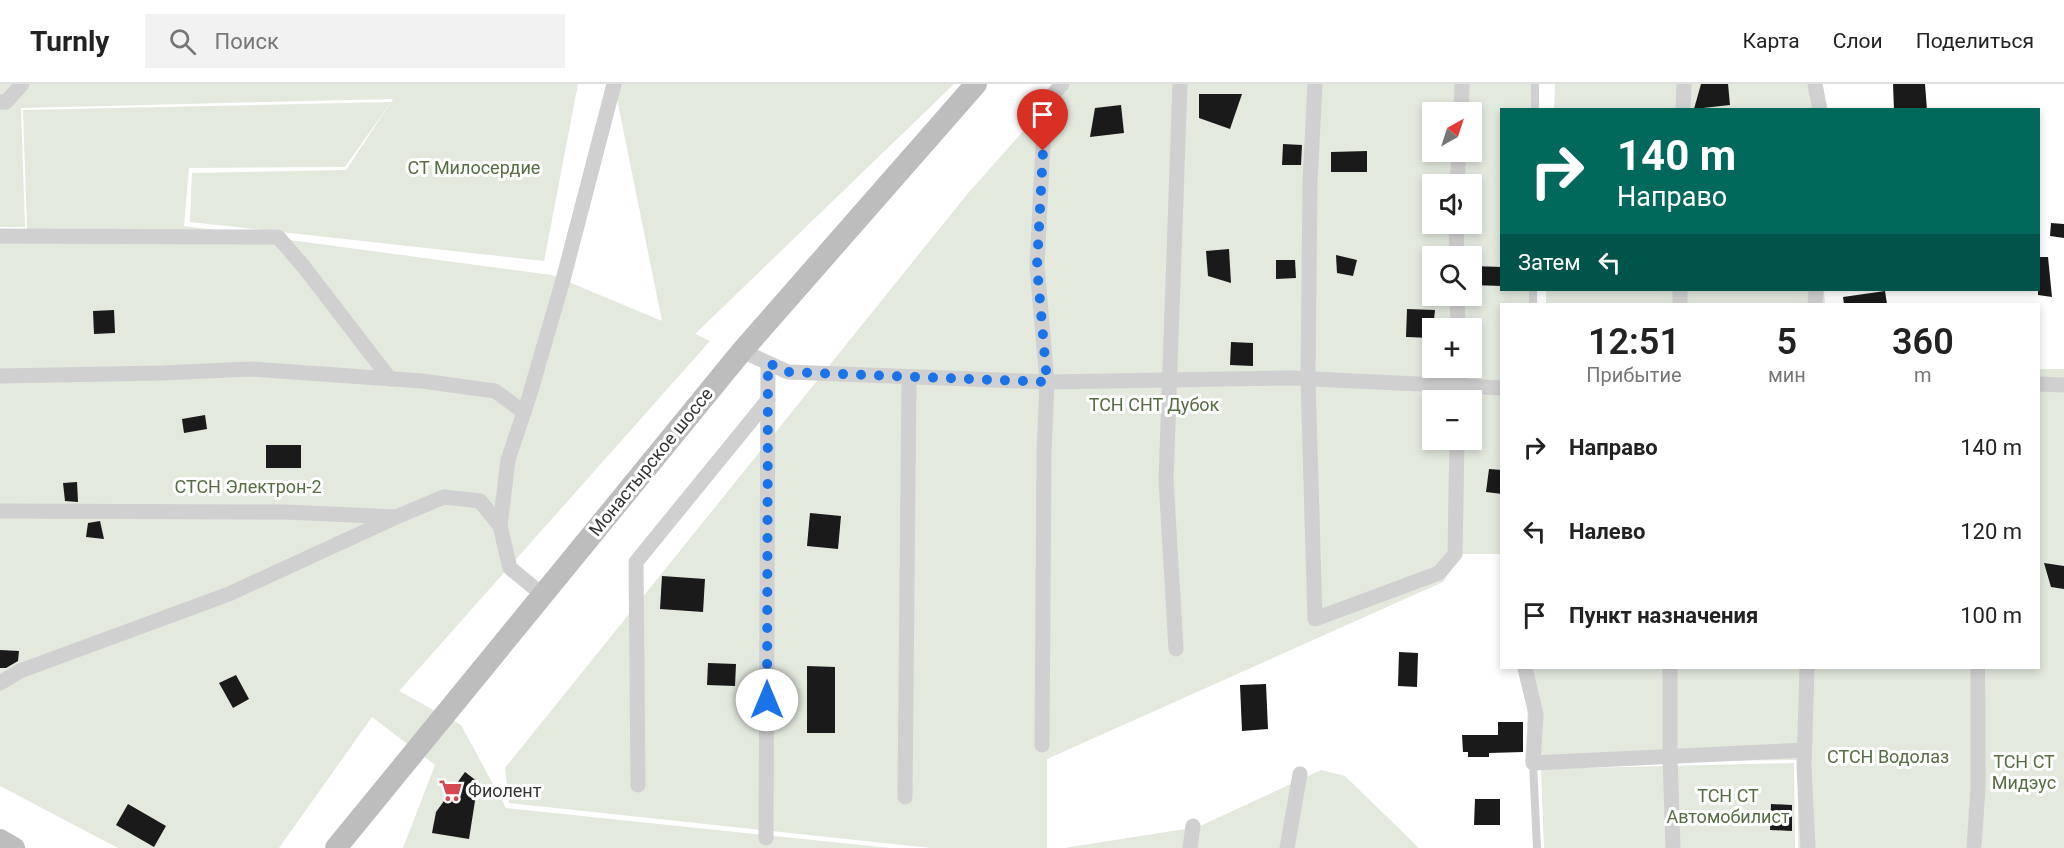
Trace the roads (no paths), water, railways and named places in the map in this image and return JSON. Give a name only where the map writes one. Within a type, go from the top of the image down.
[{"type":"main road","name":"Монастырское шоссе","points":[[336,848],[742,351],[976,84]]},
{"type":"main road","points":[[0,840],[14,848]]},
{"type":"street","points":[[0,102],[6,102],[22,84]]},
{"type":"street","points":[[543,595],[510,568],[500,526],[508,460],[562,280],[614,84]]},
{"type":"street","points":[[1042,745],[1044,452],[1047,382],[1037,266],[1045,104],[1062,84]]},
{"type":"street","points":[[1176,649],[1166,480],[1180,84]]},
{"type":"street","points":[[1315,84],[1310,182],[1308,379],[1315,619],[1439,573],[1450,560],[1455,554],[1457,450]]},
{"type":"street","points":[[1461,102],[1462,84]]},
{"type":"street","points":[[1683,108],[1684,84]]},
{"type":"street","points":[[1815,84],[1820,108]]},
{"type":"street","points":[[0,236],[278,237],[304,267],[390,379]]},
{"type":"street","points":[[742,351],[788,372],[1047,382],[1308,379],[1427,390]]},
{"type":"street","points":[[766,838],[768,363]]},
{"type":"street","points":[[0,376],[162,374],[251,369],[422,381],[495,391],[524,412]]},
{"type":"street","points":[[905,797],[909,377]]},
{"type":"street","points":[[2040,384],[2064,385]]},
{"type":"street","points":[[1482,390],[1500,388]]},
{"type":"street","points":[[638,785],[636,562],[768,400]]},
{"type":"street","points":[[0,683],[20,671],[229,594],[444,497],[480,501],[500,526]]},
{"type":"street","points":[[0,511],[285,512],[396,517]]},
{"type":"street","points":[[1525,669],[1536,714],[1533,763],[1804,750]]},
{"type":"street","points":[[1670,669],[1673,848]]},
{"type":"street","points":[[1807,669],[1804,750],[1808,848]]},
{"type":"street","points":[[1974,848],[1978,788],[1978,669]]},
{"type":"street","points":[[1287,848],[1300,774]]},
{"type":"street","points":[[1190,848],[1193,826]]},
{"type":"lane","points":[[1535,84],[1535,108]]},
{"type":"lane","points":[[1533,763],[1537,848]]},
{"type":"place","name":"Фиолент","points":[[450,791]]},
{"type":"park label","name":"СТ Милосердие","points":[[474,168]]},
{"type":"park label","name":"ТСН СНТ Дубок","points":[[1154,405]]},
{"type":"park label","name":"СТСН Электрон-2","points":[[248,487]]},
{"type":"park label","name":"СТСН Водолаз","points":[[1888,757]]},
{"type":"park label","name":"ТСН СТ Мидэус","points":[[2024,772]]},
{"type":"park label","name":"ТСН СТ Автомобилист","points":[[1728,806]]}]
